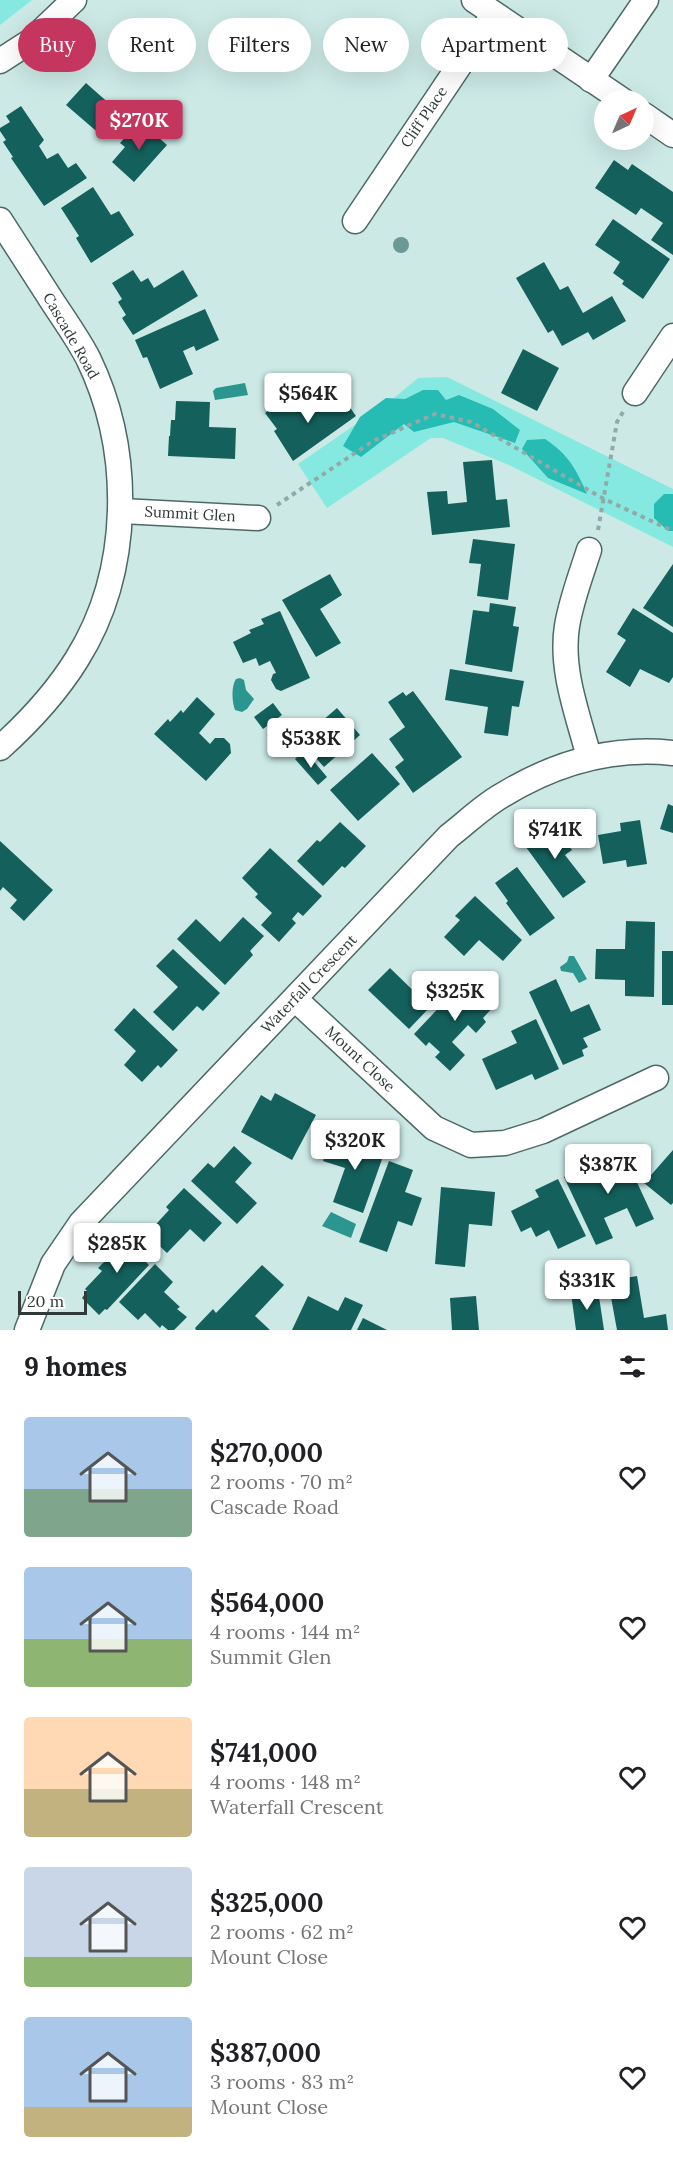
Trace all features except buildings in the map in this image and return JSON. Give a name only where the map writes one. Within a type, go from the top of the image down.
[{"type":"street","points":[[0,61],[31,40],[74,0]]},
{"type":"street","points":[[474,0],[606,90]]},
{"type":"street","points":[[591,80],[646,0]]},
{"type":"street","name":"Cliff Place","points":[[355,221],[494,14]]},
{"type":"street","points":[[654,122],[673,135]]},
{"type":"street","name":"Cascade Road","points":[[0,220],[75,336],[98,381],[116,448],[122,511],[110,579],[87,640],[66,676],[45,704],[0,748]]},
{"type":"street","points":[[635,393],[673,336]]},
{"type":"street","name":"Summit Glen","points":[[122,511],[258,518]]},
{"type":"street","points":[[589,550],[567,624],[566,650],[570,684],[589,757]]},
{"type":"street","name":"Waterfall Crescent","points":[[27,1330],[53,1264],[81,1223],[449,836],[509,791],[539,774],[589,757],[628,751],[673,753]]},
{"type":"street","name":"Mount Close","points":[[295,999],[434,1128],[471,1145],[505,1143],[543,1131],[656,1078]]},
{"type":"path","points":[[589,550],[599,527],[617,422],[635,393]]},
{"type":"path","points":[[258,518],[373,441],[435,414],[471,422],[604,499],[673,531]]},
{"type":"shaded area","points":[[0,0],[32,0],[0,25]]},
{"type":"shaded area","points":[[447,377],[673,489],[673,547],[511,466],[443,438],[431,438],[327,508],[298,464],[394,398],[418,378]]},
{"type":"shaded area","points":[[245,383],[248,395],[215,400],[213,391],[216,388]]},
{"type":"shaded area","points":[[423,390],[438,390],[446,400],[459,395],[493,409],[520,430],[515,443],[454,422],[414,432],[404,424],[361,457],[343,446],[360,417],[386,398],[405,399]]},
{"type":"shaded area","points":[[545,439],[560,450],[570,463],[587,494],[548,478],[522,449],[527,440]]},
{"type":"shaded area","points":[[664,494],[673,494],[673,531],[668,531],[654,518],[654,504]]},
{"type":"shaded area","points":[[240,678],[244,680],[246,690],[254,699],[242,712],[235,710],[233,699],[234,682]]},
{"type":"shaded area","points":[[569,956],[574,956],[587,979],[579,983],[573,973],[561,971],[560,967],[567,962]]},
{"type":"shaded area","points":[[331,1212],[356,1224],[351,1238],[322,1226]]}]
